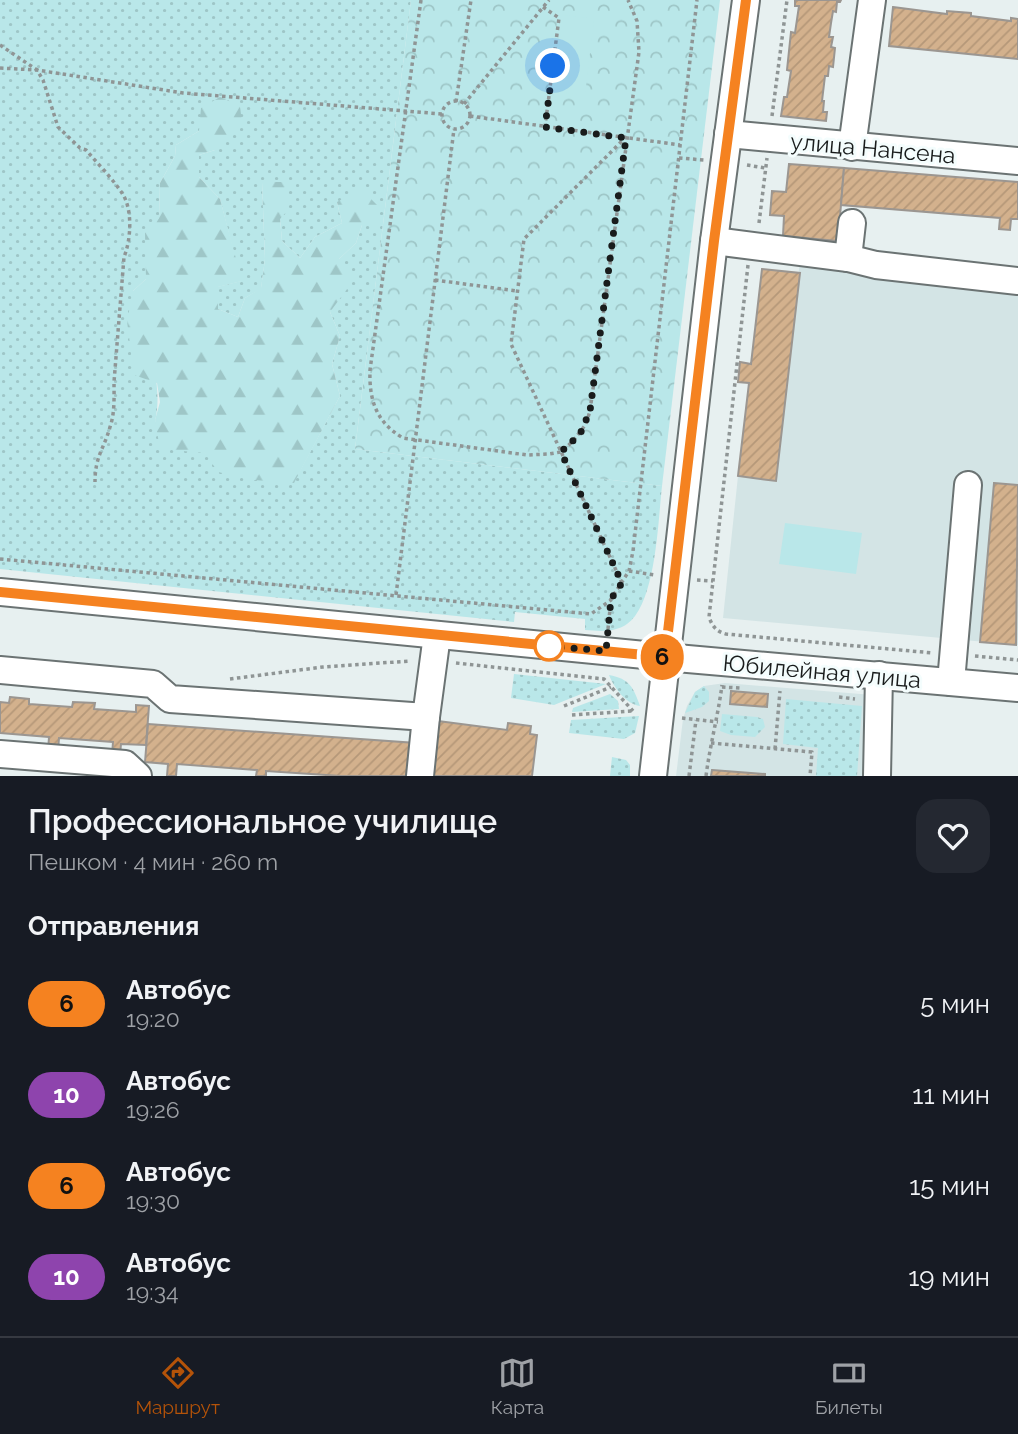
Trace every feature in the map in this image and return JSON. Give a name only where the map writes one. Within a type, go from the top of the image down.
[{"type":"street","points":[[653,776],[714,241],[746,0]]},
{"type":"street","points":[[852,147],[872,0]]},
{"type":"street","name":"улица Нансена","points":[[728,134],[1018,161]]},
{"type":"street","points":[[848,258],[852,223]]},
{"type":"street","points":[[714,241],[848,258],[876,265],[1018,281]]},
{"type":"street","points":[[950,682],[968,485]]},
{"type":"street","name":"Юбилейная улица","points":[[0,592],[435,648],[606,651],[1018,688]]},
{"type":"street","points":[[420,776],[435,648]]},
{"type":"street","points":[[0,670],[153,684],[170,699],[426,717]]},
{"type":"street","points":[[877,776],[879,675]]},
{"type":"street","points":[[0,754],[125,764],[138,776]]},
{"type":"path","points":[[421,0],[404,111],[369,388],[372,403],[380,419],[391,431],[403,438],[527,455],[561,452],[580,434],[590,411],[639,36],[633,9],[628,0]]},
{"type":"path","points":[[456,102],[471,0]]},
{"type":"path","points":[[464,104],[549,0]]},
{"type":"path","points":[[0,559],[591,614],[611,599],[629,571],[633,551],[697,0]]},
{"type":"path","points":[[543,7],[559,18],[545,127]]},
{"type":"path","points":[[0,45],[37,70],[43,80],[58,127],[80,148],[86,150],[124,195],[129,222],[112,423],[100,449],[95,467],[95,482]]},
{"type":"path","points":[[0,68],[37,70],[183,93],[442,114]]},
{"type":"path","points":[[442,114],[448,104],[456,102],[464,104],[470,116]]},
{"type":"path","points":[[442,114],[446,125],[454,129],[464,126],[470,116]]},
{"type":"path","points":[[470,116],[680,145]]},
{"type":"path","points":[[396,595],[454,129]]},
{"type":"path","points":[[622,583],[511,344],[524,239],[626,138]]},
{"type":"path","points":[[750,246],[709,617],[711,623],[726,635],[1018,660]]},
{"type":"path","points":[[435,279],[517,291]]},
{"type":"path","points":[[606,651],[611,599]]},
{"type":"path","points":[[218,681],[435,648],[604,679],[634,711],[572,715]]},
{"type":"path","points":[[564,706],[611,687]]},
{"type":"path","points":[[706,776],[711,743],[718,722],[722,687]]},
{"type":"path","points":[[775,749],[780,691]]},
{"type":"path","points":[[689,776],[696,720]]},
{"type":"path","points":[[711,743],[812,752],[810,776]]},
{"type":"shaded area","points":[[800,260],[1018,286],[1018,645],[723,618],[738,476],[776,480]]},
{"type":"shaded area","points":[[725,683],[873,695],[864,776],[676,776],[687,706],[695,692],[704,686]]},
{"type":"green space","points":[[0,0],[411,0],[355,449],[662,486],[654,561],[650,581],[637,614],[617,629],[585,630],[585,619],[515,612],[514,622],[0,569]],"holes":[[[199,131],[215,150],[199,155],[199,177],[220,199],[241,281],[217,287],[218,309],[238,317],[245,298],[261,289],[265,259],[262,182],[280,219],[282,241],[300,258],[315,237],[342,223],[337,202],[362,225],[356,243],[339,259],[330,312],[340,336],[332,364],[340,396],[294,482],[205,453],[155,421],[155,373],[133,291],[146,279],[159,218],[160,183],[175,156],[176,145]]]},
{"type":"green space","points":[[411,0],[720,0],[662,486],[355,449]]},
{"type":"green space","points":[[558,14],[594,19],[585,95],[548,91]]},
{"type":"green space","points":[[220,97],[240,106],[242,123],[215,150],[199,155],[199,177],[220,199],[242,281],[218,287],[218,309],[238,317],[245,298],[261,288],[265,259],[262,182],[288,182],[288,210],[280,219],[282,241],[300,258],[315,237],[342,223],[337,202],[361,189],[380,208],[378,225],[362,225],[356,243],[339,259],[353,281],[330,312],[340,336],[332,364],[340,396],[294,483],[253,480],[218,472],[205,453],[160,449],[155,420],[160,402],[157,383],[134,375],[127,321],[133,291],[146,279],[145,233],[159,218],[160,183],[175,156],[176,145],[199,131],[201,108]]},
{"type":"green space","points":[[785,523],[862,533],[856,574],[779,564]]},
{"type":"green space","points":[[514,674],[606,684],[554,705],[511,698]]},
{"type":"green space","points":[[609,675],[630,685],[640,706],[621,695]]},
{"type":"green space","points":[[704,686],[709,692],[709,701],[702,707],[685,713],[695,692]]},
{"type":"green space","points":[[610,694],[618,701],[619,709],[572,712],[573,708]]},
{"type":"green space","points":[[786,699],[862,706],[857,776],[816,776],[818,748],[783,744]]},
{"type":"green space","points":[[722,714],[757,717],[763,719],[765,727],[755,737],[731,735],[720,731]]},
{"type":"green space","points":[[639,716],[635,733],[624,739],[569,733],[571,720]]},
{"type":"green space","points":[[612,757],[626,760],[630,765],[630,776],[610,776]]},
{"type":"building","points":[[795,0],[841,0],[837,2],[836,12],[833,11],[829,37],[833,37],[831,47],[835,48],[833,67],[829,66],[828,76],[825,76],[822,101],[823,112],[827,112],[826,121],[781,116],[791,71],[787,70],[791,32],[795,33],[799,6],[795,6]]},
{"type":"building","points":[[893,7],[947,14],[947,11],[971,13],[971,16],[1011,21],[1011,18],[1018,19],[1018,59],[889,46]]},
{"type":"building","points":[[789,164],[844,168],[838,241],[783,236],[784,216],[770,215],[772,191],[786,192]]},
{"type":"building","points":[[844,168],[1018,182],[1018,219],[1011,219],[1010,230],[999,229],[1000,218],[841,205]]},
{"type":"building","points":[[762,269],[800,273],[776,481],[738,476],[749,383],[738,382],[740,362],[751,364]]},
{"type":"building","points":[[994,483],[1018,485],[1016,645],[980,642]]},
{"type":"building","points":[[731,691],[768,694],[767,707],[730,704]]},
{"type":"building","points":[[10,697],[29,699],[29,704],[72,707],[73,702],[95,703],[94,709],[136,712],[136,705],[149,706],[146,745],[121,744],[120,755],[112,755],[113,742],[59,738],[58,751],[48,751],[49,737],[0,733],[0,702],[9,703]]},
{"type":"building","points":[[438,721],[507,730],[508,723],[531,726],[530,734],[537,735],[532,776],[430,776]]},
{"type":"building","points":[[148,724],[416,743],[413,776],[341,776],[266,771],[266,776],[256,776],[257,770],[177,764],[176,776],[167,776],[168,764],[145,762]]},
{"type":"building","points":[[712,770],[765,774],[765,776],[711,776]]},
{"type":"bus line","name":"6","points":[[0,592],[665,657],[714,241],[746,0]]},
{"type":"route","points":[[549,646],[606,651],[611,599],[622,583],[561,452],[580,434],[590,411],[626,138],[545,127],[553,66]]}]
